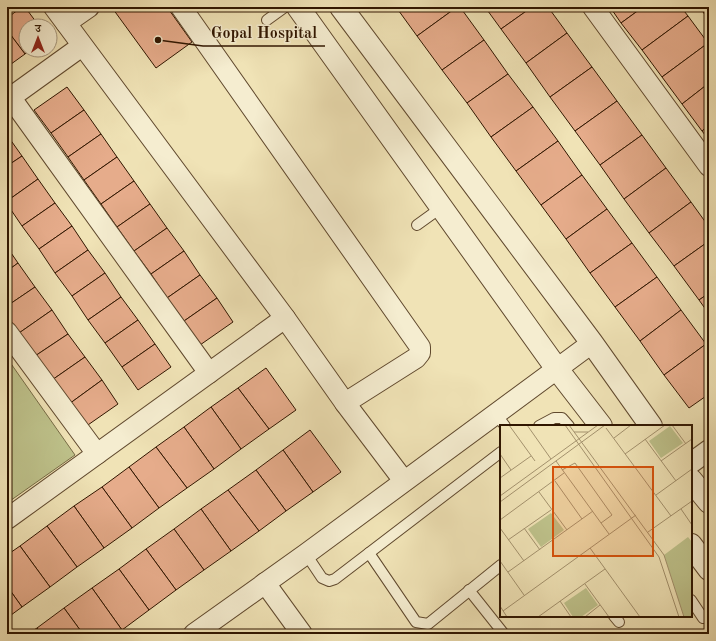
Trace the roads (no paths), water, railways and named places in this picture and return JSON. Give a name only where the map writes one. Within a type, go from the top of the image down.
[{"type":"street","points":[[54,7],[404,481]]},
{"type":"street","points":[[66,23],[89,7]]},
{"type":"street","points":[[181,7],[420,347],[420,352],[416,358],[345,403]]},
{"type":"street","points":[[298,7],[557,369],[600,425]]},
{"type":"street","points":[[341,7],[592,343],[650,425]]},
{"type":"street","points":[[593,7],[709,166]]},
{"type":"street","points":[[82,46],[9,99],[209,373]]},
{"type":"street","points":[[7,519],[285,318]]},
{"type":"street","points":[[7,332],[97,454]]},
{"type":"street","points":[[194,634],[306,554],[404,481],[500,420],[557,369],[592,343]]},
{"type":"street","points":[[692,462],[709,450]]},
{"type":"street","points":[[692,481],[709,502]]},
{"type":"street","points":[[692,546],[709,569]]},
{"type":"street","points":[[265,583],[302,634]]},
{"type":"lane","points":[[267,20],[285,7]]},
{"type":"lane","points":[[416,225],[442,207]]},
{"type":"lane","points":[[542,425],[554,418],[562,418],[568,425]]},
{"type":"lane","points":[[306,554],[322,578],[329,581],[335,579],[500,453]]},
{"type":"lane","points":[[369,553],[416,622],[421,624],[428,624],[500,566]]},
{"type":"lane","points":[[469,590],[504,634]]},
{"type":"lane","points":[[692,601],[704,618]]},
{"type":"place","name":"Gopal Hospital","points":[[158,40]]}]
